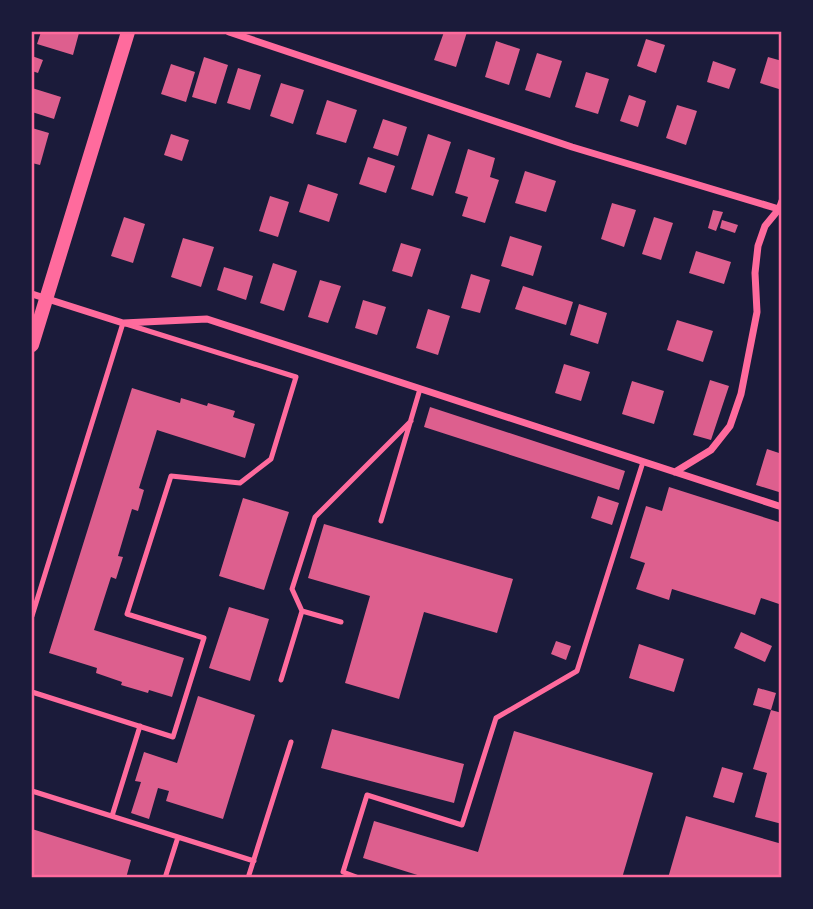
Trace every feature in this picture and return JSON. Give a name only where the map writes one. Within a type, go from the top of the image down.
[{"type":"main road","points":[[32,345],[128,32]]},
{"type":"street","points":[[229,32],[572,147],[781,207],[765,226],[758,246],[755,274],[757,312],[741,394],[730,426],[711,450],[675,472]]},
{"type":"street","points":[[32,294],[123,323],[207,319],[782,507]]},
{"type":"lane","points":[[32,616],[123,323],[296,377],[271,459],[240,483],[171,476],[127,614],[204,638],[173,737],[32,692]]},
{"type":"lane","points":[[381,521],[420,389]]},
{"type":"lane","points":[[281,680],[302,611],[292,589],[316,517],[411,421]]},
{"type":"lane","points":[[359,877],[343,872],[367,795],[462,825],[496,718],[578,671],[643,462]]},
{"type":"lane","points":[[302,611],[341,622]]},
{"type":"lane","points":[[112,816],[140,726]]},
{"type":"lane","points":[[248,877],[291,742]]},
{"type":"lane","points":[[32,791],[254,861]]},
{"type":"lane","points":[[165,877],[178,837]]},
{"type":"building","points":[[41,32],[79,33],[73,55],[37,44]]},
{"type":"building","points":[[444,32],[467,32],[456,67],[434,60]]},
{"type":"building","points":[[646,39],[665,45],[656,73],[637,66]]},
{"type":"building","points":[[496,41],[520,49],[509,85],[485,77]]},
{"type":"building","points":[[537,53],[562,61],[550,98],[525,90]]},
{"type":"building","points":[[32,56],[43,60],[38,73],[32,71]]},
{"type":"building","points":[[204,57],[228,65],[216,104],[192,97]]},
{"type":"building","points":[[768,57],[782,61],[782,90],[760,83]]},
{"type":"building","points":[[713,61],[736,69],[729,89],[707,82]]},
{"type":"building","points":[[171,64],[195,72],[186,102],[161,94]]},
{"type":"building","points":[[238,68],[261,75],[250,110],[227,103]]},
{"type":"building","points":[[586,72],[609,79],[598,114],[575,107]]},
{"type":"building","points":[[281,83],[304,90],[293,124],[270,116]]},
{"type":"building","points":[[32,88],[61,97],[54,119],[32,112]]},
{"type":"building","points":[[629,95],[646,101],[638,127],[620,121]]},
{"type":"building","points":[[327,100],[357,110],[346,143],[316,134]]},
{"type":"building","points":[[677,105],[697,111],[686,145],[666,138]]},
{"type":"building","points":[[383,119],[407,127],[398,156],[373,148]]},
{"type":"building","points":[[32,128],[49,133],[40,165],[32,163]]},
{"type":"building","points":[[171,134],[189,140],[182,161],[164,155]]},
{"type":"building","points":[[428,134],[451,142],[433,196],[411,189]]},
{"type":"building","points":[[468,149],[495,158],[490,177],[499,180],[485,223],[462,216],[468,197],[455,193]]},
{"type":"building","points":[[368,157],[395,166],[386,193],[359,184]]},
{"type":"building","points":[[525,171],[556,181],[546,212],[515,203]]},
{"type":"building","points":[[308,184],[338,194],[329,222],[299,212]]},
{"type":"building","points":[[270,196],[289,202],[278,237],[259,231]]},
{"type":"building","points":[[612,203],[636,210],[624,247],[601,239]]},
{"type":"building","points":[[713,210],[723,212],[716,231],[708,228]]},
{"type":"building","points":[[124,217],[145,224],[133,263],[111,256]]},
{"type":"building","points":[[654,217],[673,223],[661,260],[642,254]]},
{"type":"building","points":[[722,220],[738,225],[735,233],[720,228]]},
{"type":"building","points":[[510,236],[542,246],[533,276],[501,266]]},
{"type":"building","points":[[183,238],[214,247],[201,287],[171,277]]},
{"type":"building","points":[[401,243],[421,249],[412,277],[392,271]]},
{"type":"building","points":[[696,251],[731,262],[724,284],[689,273]]},
{"type":"building","points":[[273,263],[297,271],[284,311],[260,303]]},
{"type":"building","points":[[224,267],[253,276],[246,300],[217,290]]},
{"type":"building","points":[[471,274],[490,280],[480,313],[461,308]]},
{"type":"building","points":[[320,280],[341,286],[328,323],[308,317]]},
{"type":"building","points":[[523,286],[573,302],[566,325],[515,309]]},
{"type":"building","points":[[363,300],[386,307],[377,335],[355,328]]},
{"type":"building","points":[[579,304],[607,313],[598,344],[570,335]]},
{"type":"building","points":[[428,309],[450,316],[438,355],[416,348]]},
{"type":"building","points":[[677,320],[713,331],[703,362],[667,350]]},
{"type":"building","points":[[564,364],[590,372],[581,401],[555,393]]},
{"type":"building","points":[[710,380],[729,386],[711,440],[693,435]]},
{"type":"building","points":[[632,381],[664,391],[654,424],[622,414]]},
{"type":"building","points":[[132,388],[180,403],[181,398],[207,406],[208,403],[235,411],[233,417],[255,424],[245,458],[157,430],[139,488],[144,490],[138,511],[132,509],[118,556],[123,557],[116,579],[111,577],[94,630],[184,658],[172,697],[121,685],[122,682],[96,673],[97,668],[49,653]]},
{"type":"building","points":[[430,407],[625,471],[619,490],[424,427]]},
{"type":"building","points":[[767,449],[782,454],[782,493],[756,485]]},
{"type":"building","points":[[669,487],[782,523],[782,605],[761,598],[755,615],[672,589],[669,600],[636,589],[645,563],[630,558],[646,506],[662,511]]},
{"type":"building","points":[[598,496],[619,503],[612,525],[591,518]]},
{"type":"building","points":[[243,498],[289,512],[264,590],[219,576]]},
{"type":"building","points":[[324,524],[513,579],[497,633],[424,612],[399,699],[345,683],[370,596],[308,578]]},
{"type":"building","points":[[229,607],[269,619],[250,681],[209,668]]},
{"type":"building","points":[[741,632],[772,646],[765,662],[734,648]]},
{"type":"building","points":[[556,641],[571,646],[566,660],[551,654]]},
{"type":"building","points":[[639,644],[684,659],[674,692],[629,678]]},
{"type":"building","points":[[758,688],[776,693],[771,710],[753,705]]},
{"type":"building","points":[[198,696],[255,715],[223,819],[166,801],[169,791],[158,788],[149,819],[131,813],[141,782],[135,781],[144,752],[177,763]]},
{"type":"building","points":[[771,710],[782,713],[782,824],[755,817],[767,773],[753,769]]},
{"type":"building","points":[[332,729],[464,764],[454,803],[321,768]]},
{"type":"building","points":[[514,731],[653,773],[622,878],[427,878],[363,858],[374,821],[478,852]]},
{"type":"building","points":[[722,767],[743,773],[734,803],[713,797]]},
{"type":"building","points":[[686,816],[782,844],[782,878],[668,878]]},
{"type":"building","points":[[32,829],[131,860],[126,878],[32,876]]}]
